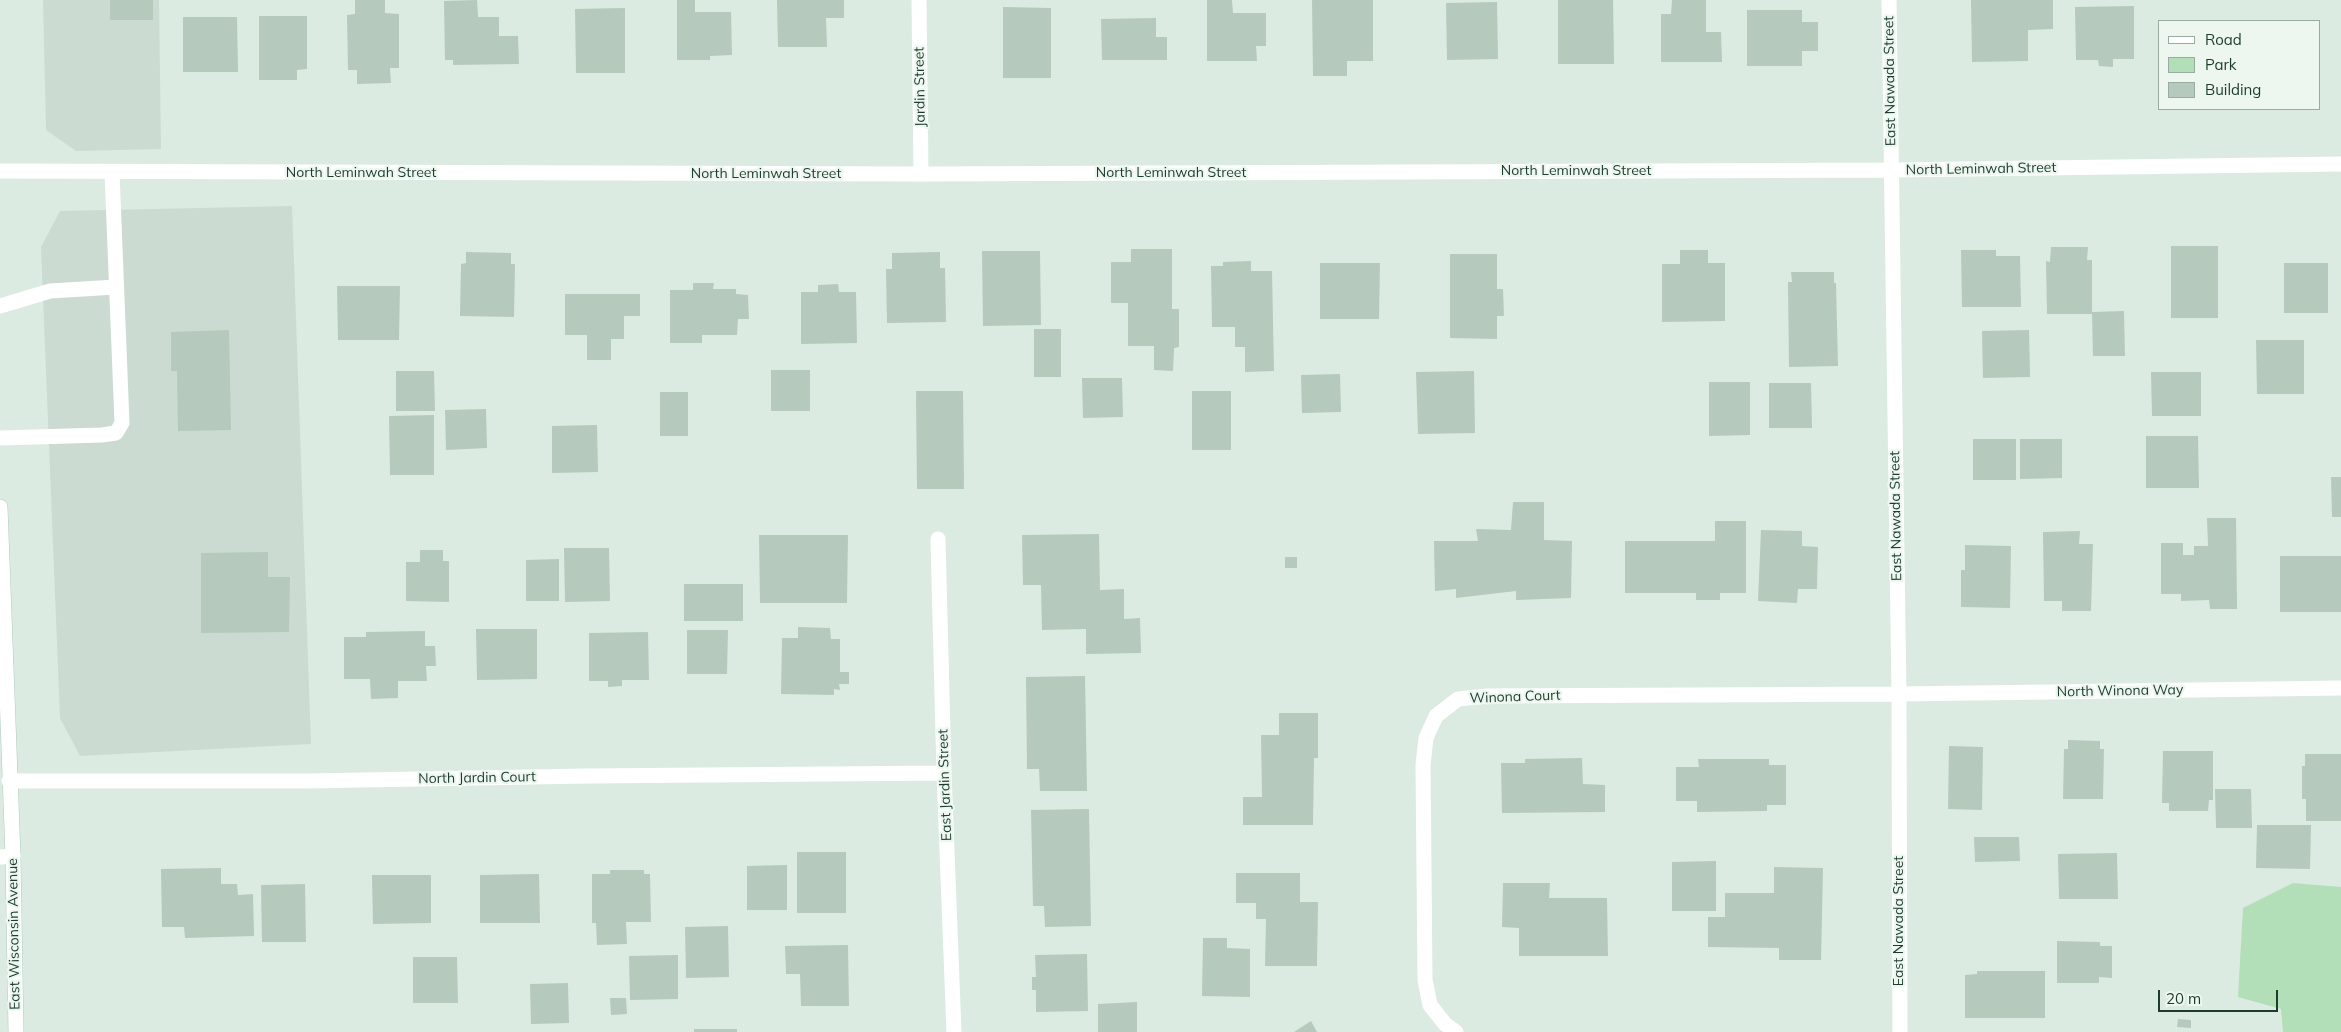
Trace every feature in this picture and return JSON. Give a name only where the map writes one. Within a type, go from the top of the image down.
[{"type":"street","name":"Jardin Street","points":[[919,0],[921,174]]},
{"type":"street","name":"East Nawada Street","points":[[1889,0],[1899,694],[1900,1032]]},
{"type":"street","name":"North Leminwah Street","points":[[0,172],[921,174],[1891,170],[2341,164]]},
{"type":"street","points":[[0,438],[102,435],[116,433],[122,423],[112,172]]},
{"type":"street","points":[[0,306],[50,291],[116,287]]},
{"type":"street","name":"East Wisconsin Avenue","points":[[0,507],[2,609],[10,781],[6,857],[16,1032]]},
{"type":"street","name":"East Jardin Street","points":[[938,539],[944,774],[954,1032]]},
{"type":"street","name":"North Winona Way","points":[[1899,694],[2341,688]]},
{"type":"street","name":"Winona Court","points":[[1456,1032],[1445,1024],[1430,1006],[1425,980],[1423,765],[1426,738],[1436,716],[1450,705],[1458,699],[1488,696],[1899,694]]},
{"type":"street","name":"North Jardin Court","points":[[10,781],[306,781],[598,776],[944,774]]},
{"type":"shaded area","points":[[43,0],[159,0],[161,149],[76,151],[46,130]]},
{"type":"shaded area","points":[[292,206],[311,744],[80,756],[60,718],[41,247],[60,211]]},
{"type":"green space","points":[[2293,883],[2341,887],[2341,1032],[2283,1032],[2281,1009],[2238,997],[2243,908]]},
{"type":"building","points":[[110,0],[153,0],[153,20],[110,20]]},
{"type":"building","points":[[355,0],[385,0],[385,13],[399,14],[399,68],[390,68],[391,83],[357,84],[357,70],[348,70],[347,15],[355,14]]},
{"type":"building","points":[[477,0],[478,17],[499,17],[499,36],[518,36],[519,64],[453,65],[453,60],[445,60],[444,1]]},
{"type":"building","points":[[677,0],[695,0],[695,12],[731,12],[732,55],[710,56],[710,60],[677,60]]},
{"type":"building","points":[[777,0],[844,0],[844,18],[826,18],[827,47],[778,47]]},
{"type":"building","points":[[1207,0],[1232,0],[1233,13],[1266,13],[1266,46],[1256,46],[1257,61],[1207,61]]},
{"type":"building","points":[[1312,0],[1373,0],[1373,61],[1347,61],[1347,76],[1313,76]]},
{"type":"building","points":[[1558,0],[1613,0],[1614,64],[1558,64]]},
{"type":"building","points":[[1672,0],[1706,0],[1706,32],[1721,32],[1722,62],[1661,62],[1661,14],[1671,14]]},
{"type":"building","points":[[1971,0],[2053,0],[2053,29],[2028,30],[2028,61],[1972,62]]},
{"type":"building","points":[[1497,2],[1498,59],[1447,60],[1446,3]]},
{"type":"building","points":[[2134,6],[2134,59],[2113,59],[2113,67],[2099,66],[2098,60],[2076,60],[2075,7]]},
{"type":"building","points":[[1003,7],[1051,8],[1051,78],[1003,78]]},
{"type":"building","points":[[625,8],[625,73],[576,73],[575,9]]},
{"type":"building","points":[[1747,10],[1802,10],[1802,22],[1818,22],[1818,51],[1802,51],[1802,66],[1747,66]]},
{"type":"building","points":[[259,16],[307,16],[307,69],[297,70],[297,80],[259,80]]},
{"type":"building","points":[[183,17],[237,17],[238,72],[183,72]]},
{"type":"building","points":[[1156,18],[1156,37],[1167,37],[1167,60],[1102,60],[1101,19]]},
{"type":"building","points":[[2171,246],[2218,246],[2218,318],[2171,318]]},
{"type":"building","points":[[2051,247],[2088,247],[2087,260],[2092,260],[2092,312],[2124,311],[2125,356],[2093,356],[2092,314],[2047,314],[2046,261],[2050,262]]},
{"type":"building","points":[[1131,249],[1172,249],[1172,309],[1179,309],[1179,347],[1174,348],[1173,371],[1154,370],[1154,346],[1128,346],[1128,303],[1111,303],[1111,262],[1131,262]]},
{"type":"building","points":[[1680,250],[1708,250],[1708,263],[1725,263],[1725,321],[1662,322],[1662,264],[1680,264]]},
{"type":"building","points":[[1961,250],[1996,250],[1996,256],[2020,256],[2021,307],[1962,307]]},
{"type":"building","points":[[982,251],[1040,251],[1041,325],[983,326]]},
{"type":"building","points":[[466,252],[511,253],[511,264],[515,264],[514,317],[460,316],[461,264],[466,263]]},
{"type":"building","points":[[940,252],[940,268],[945,268],[946,322],[887,323],[886,269],[892,269],[892,253]]},
{"type":"building","points":[[1450,254],[1497,254],[1497,289],[1503,289],[1504,316],[1497,316],[1497,339],[1450,338]]},
{"type":"building","points":[[1251,261],[1251,271],[1272,271],[1274,371],[1245,372],[1245,347],[1235,347],[1235,327],[1212,327],[1211,266],[1223,266],[1223,262]]},
{"type":"building","points":[[1320,263],[1380,263],[1379,319],[1320,319]]},
{"type":"building","points":[[2284,263],[2328,263],[2328,313],[2284,313]]},
{"type":"building","points":[[1791,272],[1834,272],[1834,283],[1836,283],[1838,366],[1789,367],[1788,282],[1792,282]]},
{"type":"building","points":[[693,283],[714,283],[713,289],[736,289],[736,294],[748,295],[749,319],[738,319],[737,335],[702,335],[702,343],[670,343],[670,290],[693,290]]},
{"type":"building","points":[[838,284],[839,292],[856,292],[857,343],[801,344],[801,292],[818,292],[818,285]]},
{"type":"building","points":[[337,286],[400,286],[399,340],[338,340]]},
{"type":"building","points":[[565,294],[640,294],[640,316],[624,316],[624,339],[611,339],[611,360],[587,360],[587,335],[565,335]]},
{"type":"building","points":[[1034,329],[1061,329],[1061,377],[1034,377]]},
{"type":"building","points":[[229,330],[231,430],[178,431],[177,371],[171,371],[171,332]]},
{"type":"building","points":[[2029,330],[2030,377],[1983,378],[1982,331]]},
{"type":"building","points":[[2256,340],[2304,340],[2304,394],[2257,394]]},
{"type":"building","points":[[771,370],[810,370],[810,411],[771,411]]},
{"type":"building","points":[[396,371],[434,371],[435,411],[396,411]]},
{"type":"building","points":[[1474,371],[1475,433],[1418,434],[1416,372]]},
{"type":"building","points":[[2151,372],[2201,372],[2201,416],[2152,416]]},
{"type":"building","points":[[1340,374],[1341,412],[1302,413],[1301,375]]},
{"type":"building","points":[[1082,378],[1122,378],[1123,417],[1083,418]]},
{"type":"building","points":[[1709,382],[1750,382],[1750,435],[1709,436]]},
{"type":"building","points":[[1769,383],[1811,383],[1812,428],[1769,428]]},
{"type":"building","points":[[916,391],[963,391],[964,489],[917,489]]},
{"type":"building","points":[[1192,391],[1231,391],[1231,450],[1192,450]]},
{"type":"building","points":[[660,392],[688,392],[688,436],[660,436]]},
{"type":"building","points":[[486,409],[487,448],[446,450],[445,410]]},
{"type":"building","points":[[434,415],[434,475],[390,475],[389,416]]},
{"type":"building","points":[[597,425],[598,472],[552,473],[552,426]]},
{"type":"building","points":[[2146,436],[2198,436],[2199,488],[2146,488]]},
{"type":"building","points":[[1973,439],[2016,439],[2016,480],[1973,480]]},
{"type":"building","points":[[2020,439],[2062,439],[2062,478],[2020,479]]},
{"type":"building","points":[[2331,477],[2341,477],[2341,517],[2332,517]]},
{"type":"building","points":[[1513,502],[1544,502],[1544,540],[1572,541],[1571,598],[1516,600],[1516,591],[1456,598],[1456,589],[1435,591],[1434,541],[1478,541],[1476,529],[1511,530]]},
{"type":"building","points":[[2207,518],[2236,518],[2237,609],[2210,609],[2209,600],[2181,601],[2181,594],[2161,594],[2161,543],[2183,543],[2183,555],[2194,555],[2194,546],[2208,546]]},
{"type":"building","points":[[1715,521],[1746,521],[1746,593],[1720,593],[1720,600],[1696,600],[1696,593],[1625,593],[1625,541],[1715,541]]},
{"type":"building","points":[[1761,530],[1802,531],[1802,546],[1818,547],[1817,589],[1798,589],[1797,603],[1758,601]]},
{"type":"building","points":[[2080,531],[2079,544],[2093,544],[2091,611],[2062,611],[2062,601],[2044,601],[2043,532]]},
{"type":"building","points":[[1099,534],[1100,590],[1124,589],[1124,619],[1140,618],[1141,653],[1086,654],[1086,629],[1042,630],[1041,585],[1023,585],[1022,535]]},
{"type":"building","points":[[759,535],[848,535],[847,603],[760,603]]},
{"type":"building","points":[[1965,545],[2011,546],[2010,608],[1961,607],[1961,570],[1965,570]]},
{"type":"building","points":[[564,548],[609,548],[610,601],[565,602]]},
{"type":"building","points":[[420,550],[443,550],[443,561],[449,561],[449,602],[406,601],[406,562],[420,562]]},
{"type":"building","points":[[268,552],[268,577],[290,577],[289,632],[201,633],[201,553]]},
{"type":"building","points":[[2280,556],[2341,556],[2341,612],[2280,612]]},
{"type":"building","points":[[1285,557],[1297,557],[1297,568],[1285,568]]},
{"type":"building","points":[[559,559],[559,601],[526,601],[526,560]]},
{"type":"building","points":[[684,584],[743,584],[743,621],[684,621]]},
{"type":"building","points":[[798,627],[830,628],[831,639],[840,639],[840,672],[849,672],[849,684],[839,684],[840,690],[834,689],[834,695],[781,694],[782,638],[798,638]]},
{"type":"building","points":[[476,629],[537,629],[537,679],[477,680]]},
{"type":"building","points":[[687,630],[728,630],[727,674],[687,674]]},
{"type":"building","points":[[425,631],[425,646],[435,646],[436,666],[426,666],[427,681],[398,681],[398,698],[371,699],[370,679],[344,679],[344,637],[366,637],[366,632]]},
{"type":"building","points":[[648,632],[649,680],[622,680],[622,686],[608,687],[608,681],[589,681],[589,633]]},
{"type":"building","points":[[1085,676],[1087,791],[1040,791],[1039,769],[1027,769],[1026,677]]},
{"type":"building","points":[[1279,713],[1318,713],[1318,758],[1314,758],[1313,825],[1243,825],[1243,797],[1262,797],[1261,735],[1279,735]]},
{"type":"building","points":[[2068,740],[2100,741],[2100,749],[2104,749],[2103,799],[2063,799],[2064,749],[2068,749]]},
{"type":"building","points":[[1949,746],[1983,747],[1982,810],[1948,809]]},
{"type":"building","points":[[2163,751],[2213,751],[2213,800],[2209,800],[2208,811],[2169,811],[2169,803],[2162,803]]},
{"type":"building","points":[[2305,754],[2341,754],[2341,821],[2306,821],[2306,799],[2302,799],[2302,766],[2305,766]]},
{"type":"building","points":[[1582,758],[1583,784],[1605,785],[1605,812],[1502,813],[1501,763],[1525,763],[1525,759]]},
{"type":"building","points":[[1698,759],[1769,759],[1769,765],[1786,765],[1786,805],[1767,805],[1767,811],[1697,812],[1697,801],[1676,801],[1676,767],[1699,767]]},
{"type":"building","points":[[2215,789],[2251,789],[2252,828],[2216,828]]},
{"type":"building","points":[[1089,809],[1091,926],[1045,927],[1044,906],[1033,906],[1031,810]]},
{"type":"building","points":[[2257,825],[2311,825],[2310,869],[2256,868]]},
{"type":"building","points":[[1974,837],[2019,837],[2020,861],[1975,862]]},
{"type":"building","points":[[797,852],[846,852],[846,913],[797,913]]},
{"type":"building","points":[[2117,853],[2118,899],[2059,899],[2058,854]]},
{"type":"building","points":[[1716,861],[1716,911],[1672,911],[1672,862]]},
{"type":"building","points":[[787,865],[787,910],[747,910],[747,866]]},
{"type":"building","points":[[1774,867],[1823,868],[1821,960],[1779,960],[1779,948],[1708,947],[1708,917],[1725,917],[1725,893],[1774,893]]},
{"type":"building","points":[[221,868],[221,884],[237,884],[238,895],[253,894],[254,936],[185,938],[184,927],[162,927],[161,869]]},
{"type":"building","points":[[610,870],[644,870],[644,874],[650,874],[651,922],[626,922],[627,944],[597,945],[596,923],[592,923],[592,874],[610,874]]},
{"type":"building","points":[[1236,873],[1300,873],[1300,902],[1318,902],[1317,966],[1265,966],[1266,919],[1256,919],[1256,903],[1236,903]]},
{"type":"building","points":[[539,874],[540,923],[480,923],[480,875]]},
{"type":"building","points":[[372,875],[431,875],[431,923],[373,924]]},
{"type":"building","points":[[1503,883],[1550,883],[1549,898],[1607,898],[1608,956],[1519,956],[1519,928],[1502,927]]},
{"type":"building","points":[[305,884],[306,942],[262,942],[261,885]]},
{"type":"building","points":[[728,926],[729,977],[686,978],[685,927]]},
{"type":"building","points":[[1203,938],[1227,938],[1227,948],[1250,949],[1250,997],[1202,996]]},
{"type":"building","points":[[2057,941],[2100,942],[2100,946],[2112,946],[2112,978],[2099,977],[2099,983],[2057,983]]},
{"type":"building","points":[[848,945],[849,1006],[801,1006],[800,974],[786,974],[785,946]]},
{"type":"building","points":[[1087,954],[1088,1011],[1036,1012],[1036,990],[1032,990],[1032,977],[1036,977],[1035,955]]},
{"type":"building","points":[[678,955],[678,999],[630,1000],[629,956]]},
{"type":"building","points":[[413,957],[457,957],[458,1003],[413,1003]]},
{"type":"building","points":[[1977,971],[2045,971],[2045,1018],[1965,1018],[1965,975],[1977,974]]},
{"type":"building","points":[[568,983],[569,1023],[531,1024],[530,984]]},
{"type":"building","points":[[610,998],[626,998],[627,1014],[611,1015]]},
{"type":"building","points":[[1137,1002],[1137,1032],[1098,1032],[1098,1004]]},
{"type":"building","points":[[2178,1019],[2191,1020],[2191,1028],[2177,1027]]},
{"type":"building","points":[[1311,1021],[1317,1032],[1294,1032]]},
{"type":"building","points":[[694,1029],[737,1029],[737,1032],[694,1032]]}]
